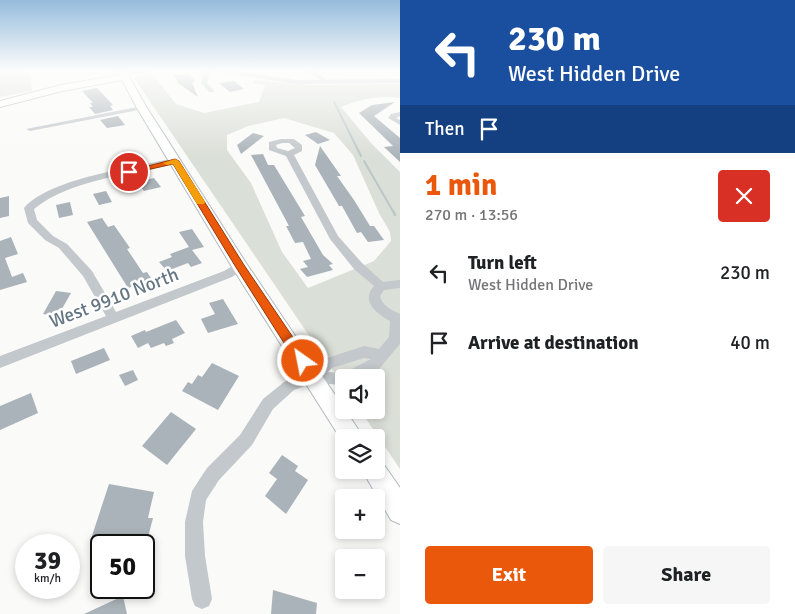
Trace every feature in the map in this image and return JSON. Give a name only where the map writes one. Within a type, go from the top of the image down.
[{"type":"main road","points":[[0,103],[14,100]]},
{"type":"main road","points":[[137,100],[240,267],[347,429]]},
{"type":"main road","points":[[380,479],[400,511]]},
{"type":"street","points":[[30,129],[142,108]]},
{"type":"street","points":[[400,114],[392,118],[400,123]]},
{"type":"street","points":[[288,154],[334,237],[358,266],[381,286]]},
{"type":"street","points":[[113,318],[88,274],[62,246],[48,238],[32,221],[29,208],[35,201],[68,186],[175,161]]},
{"type":"street","name":"West 9910 North","points":[[0,362],[240,267]]},
{"type":"street","points":[[366,369],[374,365],[396,339],[398,318],[383,311],[375,302],[375,292],[381,286],[400,284]]},
{"type":"street","points":[[202,599],[195,556],[194,522],[198,497],[213,474],[246,440],[268,404],[289,386],[313,377],[327,364],[364,352],[381,355]]},
{"type":"street","points":[[313,377],[335,378]]},
{"type":"shaded area","points":[[149,100],[173,100],[176,104],[204,113],[259,102],[260,100],[364,100],[341,107],[371,143],[400,172],[400,469],[385,447],[385,429],[373,429],[366,419],[385,419],[385,369],[335,369],[335,374]],"holes":[[[284,118],[334,133],[353,155],[379,213],[390,232],[391,241],[374,261],[308,288],[282,252],[251,183],[227,150],[227,135],[248,126]]]},
{"type":"building","points":[[90,100],[108,100],[113,105],[110,106],[113,110],[95,114],[89,107],[93,107],[90,103],[93,103]]},
{"type":"building","points":[[395,102],[374,116],[400,138],[400,162],[384,147],[393,146],[359,113],[372,105]]},
{"type":"building","points":[[118,116],[125,125],[107,128],[100,120]]},
{"type":"building","points":[[316,132],[330,140],[318,144],[305,135]]},
{"type":"building","points":[[253,133],[264,136],[241,154],[237,145]]},
{"type":"building","points":[[320,146],[341,176],[337,176],[370,226],[374,226],[384,240],[368,242],[361,232],[357,233],[315,165]]},
{"type":"building","points":[[263,154],[268,165],[274,165],[305,216],[301,217],[323,255],[333,264],[329,265],[333,270],[307,277],[300,269],[308,267],[303,261],[311,259],[303,242],[295,243],[286,226],[289,226],[251,155]]},
{"type":"building","points":[[154,178],[161,187],[144,191],[137,182]]},
{"type":"building","points":[[106,191],[112,202],[99,205],[93,194]]},
{"type":"building","points":[[9,196],[9,216],[0,218],[0,198]]},
{"type":"building","points":[[70,202],[73,215],[59,218],[56,205]]},
{"type":"building","points":[[102,218],[108,227],[114,225],[130,248],[127,249],[143,273],[147,272],[153,281],[128,288],[87,222]]},
{"type":"building","points":[[192,229],[204,247],[192,250],[202,263],[191,267],[188,263],[167,271],[159,262],[172,257],[170,254],[189,247],[179,232]]},
{"type":"building","points":[[11,237],[18,254],[5,258],[12,277],[23,273],[27,282],[0,290],[0,241]]},
{"type":"building","points":[[56,291],[71,293],[58,316],[43,314]]},
{"type":"building","points":[[223,299],[238,324],[208,333],[201,319],[215,314],[209,303]]},
{"type":"building","points":[[176,320],[185,333],[172,339],[174,343],[166,346],[164,343],[151,348],[148,343],[138,348],[131,336],[145,330],[146,332]]},
{"type":"building","points":[[104,348],[110,360],[76,374],[71,361]]},
{"type":"building","points":[[212,363],[239,376],[218,410],[182,391],[188,382],[192,384],[198,375],[202,377]]},
{"type":"building","points":[[133,370],[138,380],[125,386],[119,375]]},
{"type":"building","points":[[31,393],[38,413],[0,430],[0,406]]},
{"type":"building","points":[[171,412],[196,429],[167,465],[142,446]]},
{"type":"building","points":[[282,455],[298,466],[295,471],[308,480],[286,514],[265,496],[277,479],[269,473]]},
{"type":"building","points":[[109,484],[154,492],[148,518],[153,518],[149,534],[93,534]]},
{"type":"building","points":[[273,590],[317,603],[316,614],[271,614]]},
{"type":"building","points":[[116,599],[124,599],[127,614],[84,614]]},
{"type":"waterway","points":[[334,102],[361,156]]},
{"type":"waterway","points":[[364,161],[394,213]]},
{"type":"slow traffic","points":[[167,163],[175,161],[200,202]]},
{"type":"route","points":[[129,172],[175,161],[240,267],[303,361]]}]
